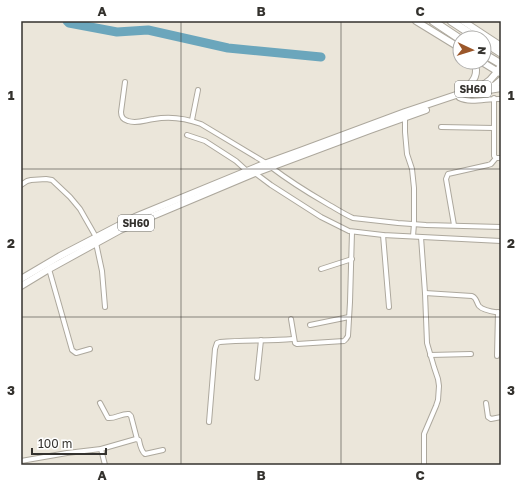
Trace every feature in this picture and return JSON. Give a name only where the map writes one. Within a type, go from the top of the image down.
[{"type":"highway","points":[[433,21],[452,34]]},
{"type":"highway","points":[[451,21],[465,30]]},
{"type":"highway","points":[[492,47],[501,53]]},
{"type":"highway","points":[[492,59],[501,64]]},
{"type":"main road","points":[[416,21],[452,43]]},
{"type":"main road","points":[[463,21],[501,46]]},
{"type":"main road","name":"SH60","points":[[21,286],[135,217],[253,171],[370,130],[461,95],[486,83],[499,73],[501,64]]},
{"type":"main road","points":[[461,95],[475,78],[476,70]]},
{"type":"main road","name":"SH60","points":[[461,95],[475,93],[495,85],[501,80]]},
{"type":"main road","points":[[475,93],[501,88]]},
{"type":"main road","name":"SH60","points":[[268,166],[405,112],[446,101]]},
{"type":"main road","name":"SH60","points":[[21,279],[60,256],[96,240]]},
{"type":"street","points":[[125,82],[121,112],[121,117],[124,120],[129,122],[168,118],[192,120],[201,124],[294,184],[346,215],[360,219],[414,225],[501,227]]},
{"type":"street","points":[[192,120],[198,90]]},
{"type":"street","points":[[461,95],[464,100],[501,98]]},
{"type":"street","points":[[454,226],[446,179],[448,174],[488,165],[498,158],[494,156],[494,98]]},
{"type":"street","points":[[405,117],[407,154],[412,169],[413,178],[413,235]]},
{"type":"street","points":[[440,127],[494,128]]},
{"type":"street","points":[[187,135],[205,141],[253,171],[271,185],[320,217],[343,229],[352,232],[383,235],[413,235],[421,237],[501,241]]},
{"type":"street","points":[[21,185],[31,180],[52,180],[80,209],[96,240],[102,271],[105,306]]},
{"type":"street","points":[[291,320],[294,343],[344,341],[346,339],[348,336],[352,232]]},
{"type":"street","points":[[383,235],[389,307]]},
{"type":"street","points":[[421,237],[427,343],[438,378],[439,392],[436,406],[424,434],[424,465]]},
{"type":"street","points":[[321,268],[352,259]]},
{"type":"street","points":[[49,270],[72,350],[76,353],[90,350]]},
{"type":"street","points":[[425,293],[472,296],[475,297],[480,307],[483,309],[500,313],[497,356]]},
{"type":"street","points":[[310,325],[349,317]]},
{"type":"street","points":[[209,422],[216,346],[218,343],[246,340],[270,341],[293,339]]},
{"type":"street","points":[[257,378],[261,340]]},
{"type":"street","points":[[430,355],[471,354]]},
{"type":"street","points":[[100,403],[108,418],[125,414],[129,414],[131,416],[137,439],[139,440],[145,454],[163,450]]},
{"type":"street","points":[[486,403],[488,418],[491,419],[501,417]]},
{"type":"street","points":[[21,461],[66,453],[101,449],[137,439]]},
{"type":"street","points":[[101,449],[105,465]]},
{"type":"waterway","points":[[67,21],[69,23],[117,32],[148,30],[228,48],[321,57]]}]
